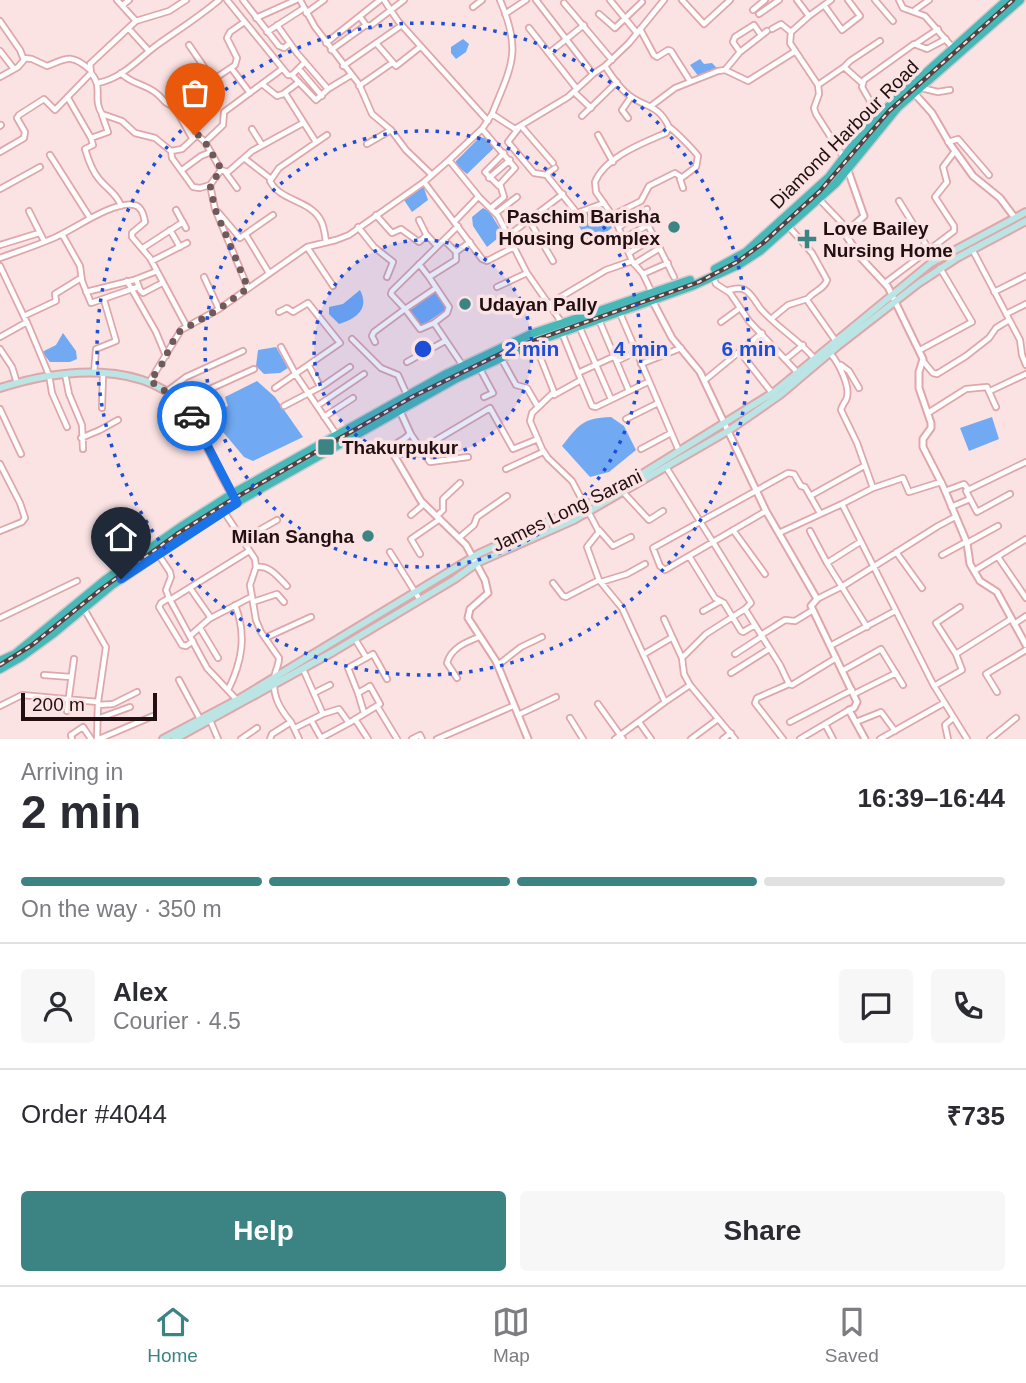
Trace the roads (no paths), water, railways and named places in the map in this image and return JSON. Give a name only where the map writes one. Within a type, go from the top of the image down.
[{"type":"highway","name":"Diamond Harbour Road","points":[[0,661],[15,654],[82,605],[223,510],[373,420],[407,396],[463,366],[712,276],[760,251],[829,177],[846,163],[898,107],[993,18],[1007,0]]},
{"type":"highway","name":"Diamond Harbour Road","points":[[652,297],[746,252],[819,198],[836,183],[861,135],[890,106],[953,48],[1020,0]]},
{"type":"highway","name":"Diamond Harbour Road","points":[[562,328],[579,326],[618,309]]},
{"type":"highway","name":"Diamond Harbour Road","points":[[0,669],[21,657],[147,550],[232,494],[337,435],[400,411],[457,378],[534,343],[543,335]]},
{"type":"main road","name":"James Long Sarani","points":[[163,739],[237,700],[415,592],[475,560],[586,508],[681,454],[798,374],[814,358],[893,298],[932,263],[1026,212]]},
{"type":"main road","points":[[586,508],[623,492],[666,467],[681,454],[728,431],[762,408],[798,374],[830,352],[893,298],[940,268],[1026,221]]},
{"type":"main road","points":[[0,388],[49,375],[65,374],[94,373],[150,381],[183,404],[192,415],[237,503]]},
{"type":"main road","points":[[175,739],[275,686],[355,639],[420,600],[475,560]]},
{"type":"street","points":[[117,0],[136,21]]},
{"type":"street","points":[[123,5],[129,0]]},
{"type":"street","points":[[0,152],[25,136],[18,120],[19,115],[44,99],[54,110],[68,99],[90,71],[90,64],[136,21],[169,11],[186,0]]},
{"type":"street","points":[[98,83],[132,68],[149,51],[197,19],[219,0]]},
{"type":"street","points":[[227,0],[282,69],[292,75],[315,100],[351,75]]},
{"type":"street","points":[[245,0],[256,18],[281,47],[290,43]]},
{"type":"street","points":[[256,18],[298,0],[359,86],[372,114],[391,130],[406,150],[432,175]]},
{"type":"street","points":[[267,32],[324,0]]},
{"type":"street","points":[[326,43],[382,0],[420,47],[488,121]]},
{"type":"street","points":[[331,50],[366,25],[373,25],[404,0]]},
{"type":"street","points":[[473,7],[482,0]]},
{"type":"street","points":[[150,381],[177,333],[219,309],[307,247],[343,238],[424,182],[482,128],[492,114],[513,58],[513,39],[500,0]]},
{"type":"street","points":[[505,14],[526,0]]},
{"type":"street","points":[[536,0],[593,74]]},
{"type":"street","points":[[610,0],[639,31],[653,55],[657,57],[668,50],[671,51],[690,81]]},
{"type":"street","points":[[577,213],[547,175],[534,173],[508,142],[521,127],[575,90],[612,60],[664,0]]},
{"type":"street","points":[[682,0],[704,24],[730,0]]},
{"type":"street","points":[[753,10],[765,0]]},
{"type":"street","points":[[759,14],[779,0]]},
{"type":"street","points":[[797,0],[809,16]]},
{"type":"street","points":[[831,0],[791,32],[790,43],[818,85],[819,94],[814,108],[816,114],[846,163],[864,218],[848,231],[847,237],[861,258],[885,283],[920,350],[923,361],[933,373],[937,374],[966,356],[989,338],[993,330],[1009,320]]},
{"type":"street","points":[[824,5],[842,30],[860,16],[848,0]]},
{"type":"street","points":[[875,0],[893,21]]},
{"type":"street","points":[[899,0],[903,8],[925,16],[953,48]]},
{"type":"street","points":[[914,10],[929,0]]},
{"type":"street","points":[[599,14],[613,28],[642,2]]},
{"type":"street","points":[[564,3],[612,60]]},
{"type":"street","points":[[360,17],[366,25]]},
{"type":"street","points":[[0,21],[24,58]]},
{"type":"street","points":[[174,106],[232,69],[237,58],[227,38],[230,32],[243,23]]},
{"type":"street","points":[[651,106],[664,94],[690,81],[724,70],[761,34],[781,24],[791,32]]},
{"type":"street","points":[[277,25],[328,89]]},
{"type":"street","points":[[343,66],[402,25]]},
{"type":"street","points":[[550,53],[584,25]]},
{"type":"street","points":[[740,52],[733,42],[734,37],[754,25],[761,34]]},
{"type":"street","points":[[529,28],[590,108]]},
{"type":"street","points":[[129,29],[149,51]]},
{"type":"street","points":[[862,83],[892,57],[939,29]]},
{"type":"street","points":[[0,36],[7,31]]},
{"type":"street","points":[[917,43],[930,48],[946,39]]},
{"type":"street","points":[[818,85],[880,41]]},
{"type":"street","points":[[376,43],[392,64]]},
{"type":"street","points":[[189,45],[213,80]]},
{"type":"street","points":[[359,86],[392,64],[397,65],[420,47]]},
{"type":"street","points":[[0,51],[14,69]]},
{"type":"street","points":[[724,70],[748,82],[794,52]]},
{"type":"street","points":[[24,58],[47,66],[66,58],[77,60],[90,71],[98,83],[97,103],[108,132],[91,138]]},
{"type":"street","points":[[0,77],[23,62],[24,58]]},
{"type":"street","points":[[292,75],[305,62]]},
{"type":"street","points":[[605,66],[631,97],[651,106],[698,156],[696,167],[681,177]]},
{"type":"street","points":[[844,67],[862,83],[874,108]]},
{"type":"street","points":[[232,69],[250,93]]},
{"type":"street","points":[[205,142],[223,125],[224,111],[282,69]]},
{"type":"street","points":[[299,69],[322,96]]},
{"type":"street","points":[[121,73],[130,82],[154,91],[166,104],[174,106],[192,138]]},
{"type":"street","points":[[262,84],[273,95],[280,96],[299,82]]},
{"type":"street","points":[[582,116],[617,82]]},
{"type":"street","points":[[917,90],[950,90]]},
{"type":"street","points":[[917,90],[948,142],[973,176],[1000,198],[1015,218]]},
{"type":"street","points":[[285,93],[316,142]]},
{"type":"street","points":[[628,118],[622,110],[631,97]]},
{"type":"street","points":[[68,99],[91,138],[93,145],[85,149],[87,157],[98,177],[120,200],[121,206]]},
{"type":"street","points":[[102,114],[122,121],[135,133],[155,138],[171,151],[172,158],[195,188],[210,185],[223,171],[262,145],[303,123]]},
{"type":"street","points":[[492,114],[510,127],[521,127],[554,166],[547,175]]},
{"type":"street","points":[[669,127],[666,133],[630,150],[602,170],[595,182],[596,192],[619,227],[633,263],[643,274],[669,334],[695,363],[705,380],[766,511],[817,598]]},
{"type":"street","points":[[482,128],[515,169],[499,186]]},
{"type":"street","points":[[252,129],[262,145]]},
{"type":"street","points":[[367,144],[391,130]]},
{"type":"street","points":[[171,151],[182,149],[192,138],[199,135],[237,188]]},
{"type":"street","points":[[271,179],[279,168],[327,135]]},
{"type":"street","points":[[598,135],[613,162]]},
{"type":"street","points":[[948,142],[958,139],[989,175]]},
{"type":"street","points":[[885,283],[955,229],[935,197],[947,182],[943,167],[955,151]]},
{"type":"street","points":[[182,170],[211,152]]},
{"type":"street","points":[[491,208],[504,197],[499,186],[485,172],[504,153]]},
{"type":"street","points":[[50,155],[90,218]]},
{"type":"street","points":[[244,158],[271,179],[272,186],[281,194],[319,218],[326,242]]},
{"type":"street","points":[[449,160],[496,214],[509,235],[527,273],[562,328],[592,406],[596,407],[648,382]]},
{"type":"street","points":[[489,178],[510,160]]},
{"type":"street","points":[[0,189],[40,167]]},
{"type":"street","points":[[612,215],[641,201],[646,189],[657,180],[665,180],[676,173],[681,177],[683,188]]},
{"type":"street","points":[[424,182],[484,261],[514,247]]},
{"type":"street","points":[[210,185],[215,209],[248,288]]},
{"type":"street","points":[[509,235],[563,194]]},
{"type":"street","points":[[419,264],[449,310],[434,323],[420,329],[391,293],[419,264],[444,240],[479,197]]},
{"type":"street","points":[[496,214],[517,198]]},
{"type":"street","points":[[819,198],[841,222]]},
{"type":"street","points":[[899,201],[928,248]]},
{"type":"street","points":[[574,221],[577,213],[604,203]]},
{"type":"street","points":[[0,258],[62,234],[90,218],[121,206],[135,205],[141,210],[145,222],[131,235],[152,261],[187,327]]},
{"type":"street","points":[[215,209],[240,238],[273,215]]},
{"type":"street","points":[[619,227],[647,209]]},
{"type":"street","points":[[143,248],[170,230],[184,225],[176,210]]},
{"type":"street","points":[[29,211],[44,241]]},
{"type":"street","points":[[376,215],[392,233],[401,229],[419,242],[427,235]]},
{"type":"street","points":[[419,220],[427,235],[438,246]]},
{"type":"street","points":[[529,220],[553,261]]},
{"type":"street","points":[[771,319],[788,305],[807,299],[826,285],[827,280],[812,253],[785,222]]},
{"type":"street","points":[[624,238],[646,225],[661,248],[674,277]]},
{"type":"street","points":[[358,227],[374,247],[393,262],[387,278]]},
{"type":"street","points":[[170,230],[180,247]]},
{"type":"street","points":[[0,246],[39,233]]},
{"type":"street","points":[[62,234],[80,266],[81,278],[91,303],[138,287]]},
{"type":"street","points":[[246,235],[269,274]]},
{"type":"street","points":[[629,253],[655,237]]},
{"type":"street","points":[[429,277],[456,260],[456,252],[444,240]]},
{"type":"street","points":[[456,252],[470,242]]},
{"type":"street","points":[[968,242],[1024,343],[1022,355],[1026,365]]},
{"type":"street","points":[[152,261],[187,243]]},
{"type":"street","points":[[307,247],[333,286]]},
{"type":"street","points":[[549,304],[606,270],[633,263],[661,248]]},
{"type":"street","points":[[643,274],[668,262]]},
{"type":"street","points":[[0,266],[27,322],[67,427]]},
{"type":"street","points":[[920,350],[972,321],[940,268]]},
{"type":"street","points":[[86,292],[157,271]]},
{"type":"street","points":[[497,287],[527,273]]},
{"type":"street","points":[[712,276],[716,284],[728,290],[740,309],[798,374]]},
{"type":"street","points":[[994,292],[1026,276]]},
{"type":"street","points":[[204,277],[219,309]]},
{"type":"street","points":[[24,316],[56,301],[55,294],[81,278]]},
{"type":"street","points":[[136,279],[143,293],[163,283]]},
{"type":"street","points":[[127,281],[156,332],[166,356]]},
{"type":"street","points":[[375,342],[372,336],[374,332],[436,288]]},
{"type":"street","points":[[728,290],[748,291],[771,319],[803,345],[814,358]]},
{"type":"street","points":[[807,299],[835,341]]},
{"type":"street","points":[[94,373],[96,349],[116,341],[104,300]]},
{"type":"street","points":[[275,388],[340,343],[307,303],[292,312],[287,308],[279,312]]},
{"type":"street","points":[[1006,314],[1026,304]]},
{"type":"street","points":[[618,309],[681,454]]},
{"type":"street","points":[[721,322],[740,309]]},
{"type":"street","points":[[598,319],[629,391]]},
{"type":"street","points":[[0,337],[27,322]]},
{"type":"street","points":[[434,323],[463,366]]},
{"type":"street","points":[[579,326],[611,399]]},
{"type":"street","points":[[705,380],[762,333]]},
{"type":"street","points":[[352,339],[381,368],[398,375],[407,396]]},
{"type":"street","points":[[407,362],[445,341]]},
{"type":"street","points":[[534,343],[554,388],[552,397]]},
{"type":"street","points":[[786,359],[803,345]]},
{"type":"street","points":[[281,347],[296,375],[337,435]]},
{"type":"street","points":[[641,364],[681,348]]},
{"type":"street","points":[[0,350],[12,366],[17,383]]},
{"type":"street","points":[[166,392],[186,377],[243,351]]},
{"type":"street","points":[[578,373],[636,352]]},
{"type":"street","points":[[740,352],[772,393]]},
{"type":"street","points":[[830,352],[840,365],[849,370],[859,388]]},
{"type":"street","points":[[501,358],[516,385],[527,388],[538,407]]},
{"type":"street","points":[[923,361],[918,380],[931,428],[923,439],[923,447],[967,542],[968,559],[974,571],[980,581],[997,592],[1026,648],[986,674],[997,692]]},
{"type":"street","points":[[840,365],[847,397],[841,410],[857,443],[872,488]]},
{"type":"street","points":[[309,366],[320,386]]},
{"type":"street","points":[[284,407],[350,367]]},
{"type":"street","points":[[480,368],[493,393],[484,397]]},
{"type":"street","points":[[183,404],[190,398],[254,369]]},
{"type":"street","points":[[65,374],[69,394],[82,425],[83,449]]},
{"type":"street","points":[[103,374],[103,408]]},
{"type":"street","points":[[317,406],[364,374]]},
{"type":"street","points":[[990,391],[1026,374]]},
{"type":"street","points":[[581,380],[538,407],[530,417],[543,452],[572,481],[598,530],[613,546],[631,537]]},
{"type":"street","points":[[928,413],[969,388],[984,387],[990,391],[996,407]]},
{"type":"street","points":[[324,417],[353,398]]},
{"type":"street","points":[[626,419],[658,403]]},
{"type":"street","points":[[421,449],[490,408],[513,449],[538,439]]},
{"type":"street","points":[[0,409],[21,454]]},
{"type":"street","points":[[400,411],[426,459],[434,463],[468,457]]},
{"type":"street","points":[[81,438],[118,420]]},
{"type":"street","points":[[410,433],[391,450],[424,503],[460,537],[475,560],[488,589],[485,597],[470,609],[470,623],[498,665],[528,739]]},
{"type":"street","points":[[641,449],[671,433]]},
{"type":"street","points":[[506,469],[543,452]]},
{"type":"street","points":[[968,489],[1026,462]]},
{"type":"street","points":[[0,466],[20,503],[25,520],[0,531]]},
{"type":"street","points":[[810,496],[865,466]]},
{"type":"street","points":[[666,467],[751,603],[706,634],[682,658]]},
{"type":"street","points":[[766,511],[665,570],[652,550],[788,473],[794,474],[801,486],[805,487],[820,513]]},
{"type":"street","points":[[0,478],[5,474]]},
{"type":"street","points":[[777,530],[872,488],[903,478],[909,492],[941,482]]},
{"type":"street","points":[[420,554],[411,539],[438,518],[443,510],[443,499],[460,483]]},
{"type":"street","points":[[945,491],[964,484],[975,511],[979,512],[1010,494]]},
{"type":"street","points":[[623,492],[649,520],[663,511]]},
{"type":"street","points":[[460,537],[471,528],[477,517],[507,496]]},
{"type":"street","points":[[951,507],[970,499]]},
{"type":"street","points":[[411,515],[424,503]]},
{"type":"street","points":[[842,503],[934,686],[967,739]]},
{"type":"street","points":[[223,510],[255,559],[256,568],[250,585],[258,626],[279,657],[278,668],[273,677],[278,704],[295,728],[299,739]]},
{"type":"street","points":[[800,739],[856,705],[853,692],[811,606],[817,598],[843,586],[956,517]]},
{"type":"street","points":[[242,540],[277,520]]},
{"type":"street","points":[[942,555],[998,526]]},
{"type":"street","points":[[598,530],[587,547],[600,581],[622,608],[666,702]]},
{"type":"street","points":[[733,530],[765,574]]},
{"type":"street","points":[[810,531],[867,627]]},
{"type":"street","points":[[974,571],[1026,539]]},
{"type":"street","points":[[827,563],[860,542]]},
{"type":"street","points":[[194,641],[186,646],[182,645],[159,607],[161,603],[249,551]]},
{"type":"street","points":[[390,552],[420,600]]},
{"type":"street","points":[[897,552],[922,588]]},
{"type":"street","points":[[158,554],[170,572],[166,590],[169,599],[213,676],[237,700]]},
{"type":"street","points":[[689,556],[715,598],[724,603],[742,632],[755,625]]},
{"type":"street","points":[[998,557],[1026,598]]},
{"type":"street","points":[[554,583],[562,596],[566,597],[600,581],[617,578],[645,564]]},
{"type":"street","points":[[256,568],[262,566],[270,569],[287,586]]},
{"type":"street","points":[[0,618],[77,581]]},
{"type":"street","points":[[190,588],[211,618]]},
{"type":"street","points":[[191,635],[211,618],[252,599],[277,594],[284,602]]},
{"type":"street","points":[[703,611],[720,601]]},
{"type":"street","points":[[82,605],[106,647],[98,704],[98,739],[153,716]]},
{"type":"street","points":[[228,691],[236,671],[243,638],[242,622],[236,605]]},
{"type":"street","points":[[934,686],[962,670],[956,654],[936,623],[960,607]]},
{"type":"street","points":[[745,609],[789,684]]},
{"type":"street","points":[[735,654],[785,620],[795,621],[813,610]]},
{"type":"street","points":[[830,646],[895,611]]},
{"type":"street","points":[[956,654],[1026,616]]},
{"type":"street","points":[[265,638],[311,617]]},
{"type":"street","points":[[664,619],[682,658],[684,674],[690,685],[735,739]]},
{"type":"street","points":[[200,628],[218,657]]},
{"type":"street","points":[[457,678],[447,663],[448,658],[461,645],[480,637]]},
{"type":"street","points":[[498,665],[521,647],[542,637]]},
{"type":"street","points":[[644,654],[671,638]]},
{"type":"street","points":[[355,639],[366,657]]},
{"type":"street","points":[[731,673],[769,649]]},
{"type":"street","points":[[842,671],[881,649],[903,685]]},
{"type":"street","points":[[364,713],[348,668],[373,654],[387,679]]},
{"type":"street","points":[[783,739],[755,703],[757,698],[800,681],[836,658]]},
{"type":"street","points":[[67,711],[74,659]]},
{"type":"street","points":[[303,669],[323,715]]},
{"type":"street","points":[[790,722],[897,673]]},
{"type":"street","points":[[44,675],[71,677]]},
{"type":"street","points":[[178,680],[200,719]]},
{"type":"street","points":[[314,693],[330,685]]},
{"type":"street","points":[[598,704],[619,738],[690,685]]},
{"type":"street","points":[[311,720],[321,738],[380,704],[370,686],[358,693]]},
{"type":"street","points":[[0,706],[22,695],[113,704],[137,692]]},
{"type":"street","points":[[518,715],[556,697]]},
{"type":"street","points":[[880,739],[944,703]]},
{"type":"street","points":[[377,706],[397,739]]},
{"type":"street","points":[[437,739],[513,706]]},
{"type":"street","points":[[97,719],[130,707]]},
{"type":"street","points":[[295,728],[339,709],[349,723]]},
{"type":"street","points":[[849,710],[865,739]]},
{"type":"street","points":[[856,722],[881,712],[895,731]]},
{"type":"street","points":[[570,718],[583,739]]},
{"type":"street","points":[[948,739],[945,724],[953,718]]},
{"type":"street","points":[[990,739],[1016,718]]},
{"type":"street","points":[[355,719],[368,739]]},
{"type":"street","points":[[691,739],[718,719]]},
{"type":"street","points":[[211,720],[218,739]]},
{"type":"street","points":[[270,739],[272,734],[291,722]]},
{"type":"street","points":[[639,722],[651,739]]},
{"type":"street","points":[[825,724],[833,739]]},
{"type":"street","points":[[72,739],[71,734],[83,727],[91,739]]},
{"type":"street","points":[[242,739],[257,728]]},
{"type":"street","points":[[723,739],[730,733]]},
{"type":"street","points":[[412,739],[420,735],[422,739]]},
{"type":"water","points":[[463,39],[469,44],[466,52],[456,59],[451,53],[451,47]]},
{"type":"water","points":[[700,59],[704,64],[712,63],[717,68],[699,77],[690,65]]},
{"type":"water","points":[[480,137],[488,139],[495,147],[467,174],[456,165],[456,161]]},
{"type":"water","points":[[423,185],[428,200],[412,212],[404,200]]},
{"type":"water","points":[[595,207],[599,213],[603,212],[612,228],[590,243],[574,219]]},
{"type":"water","points":[[483,208],[489,211],[500,229],[496,232],[498,238],[487,247],[473,226],[472,217]]},
{"type":"water","points":[[360,290],[363,303],[360,312],[339,324],[329,314],[329,307],[343,304]]},
{"type":"water","points":[[436,291],[448,308],[420,327],[409,311]]},
{"type":"water","points":[[63,333],[76,351],[77,359],[70,362],[50,362],[42,352],[56,345]]},
{"type":"water","points":[[276,347],[288,368],[280,373],[264,374],[256,366],[258,350]]},
{"type":"water","points":[[257,381],[275,397],[303,437],[253,461],[244,457],[213,420],[214,411],[228,406],[225,397]]},
{"type":"water","points":[[611,417],[624,426],[636,450],[609,472],[590,477],[562,446],[587,421]]},
{"type":"water","points":[[992,417],[999,439],[969,451],[960,428]]},
{"type":"railway","points":[[0,665],[32,645],[100,590],[177,534],[412,397],[510,349],[699,282],[737,262],[763,243],[820,191],[889,111],[1013,0]]},
{"type":"place","name":"Paschim Barisha Housing Complex","points":[[674,227]]},
{"type":"place","name":"Love Bailey Nursing Home","points":[[807,239]]},
{"type":"place","name":"Udayan Pally","points":[[465,304]]},
{"type":"place","name":"Thakurpukur","points":[[326,447]]},
{"type":"place","name":"Milan Sangha","points":[[368,536]]}]
